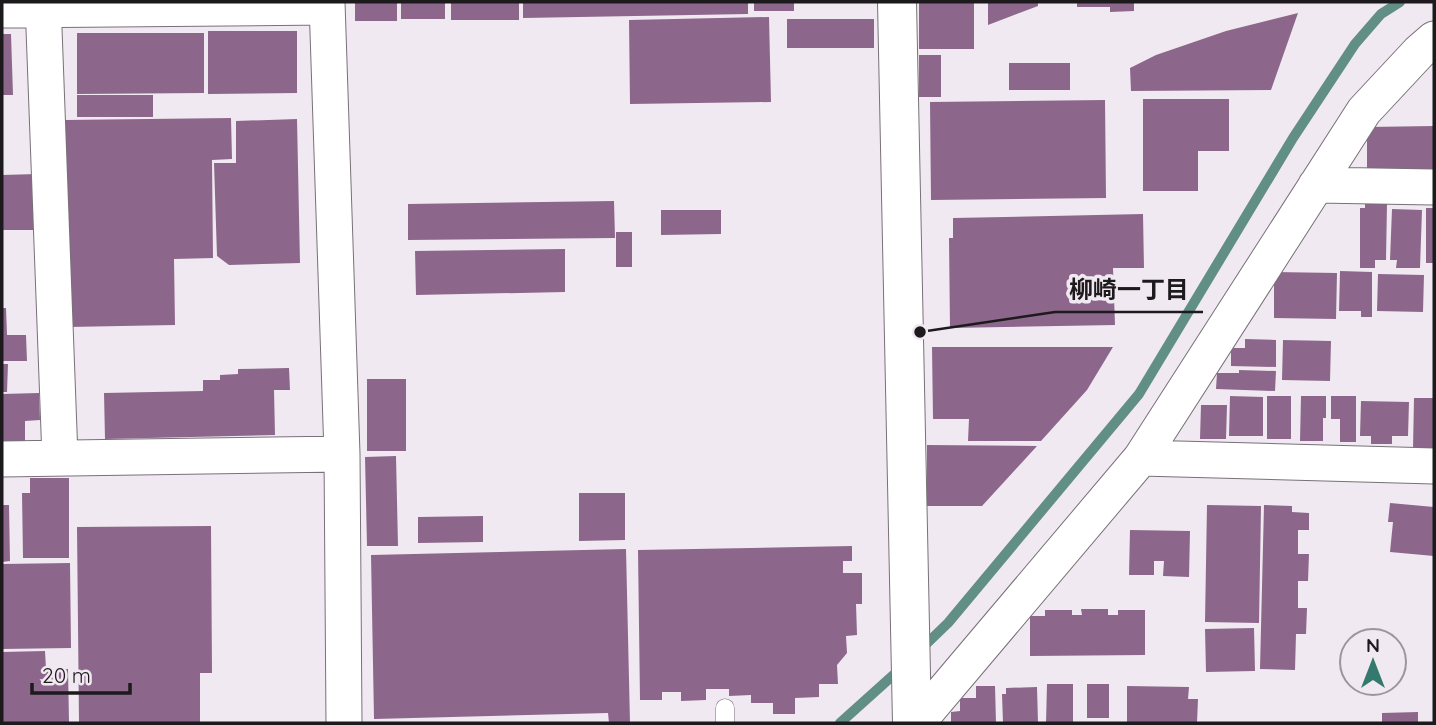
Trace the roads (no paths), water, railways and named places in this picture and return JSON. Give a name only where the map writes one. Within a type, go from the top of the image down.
[{"type":"street","points":[[897,2],[914,712]]},
{"type":"street","points":[[2,10],[43,6],[327,5],[342,454],[344,723]]},
{"type":"street","points":[[43,6],[61,458]]},
{"type":"street","points":[[914,712],[1141,458],[1364,111],[1419,52],[1434,40]]},
{"type":"street","points":[[1316,185],[1434,187]]},
{"type":"street","points":[[2,459],[342,454]]},
{"type":"street","points":[[1141,458],[1434,466]]},
{"type":"waterway","points":[[920,650],[948,623],[1139,394],[1293,138],[1355,44],[1381,14],[1400,2]]},
{"type":"waterway","points":[[840,723],[899,670]]},
{"type":"place","name":"柳崎一丁目","points":[[920,332]]}]
